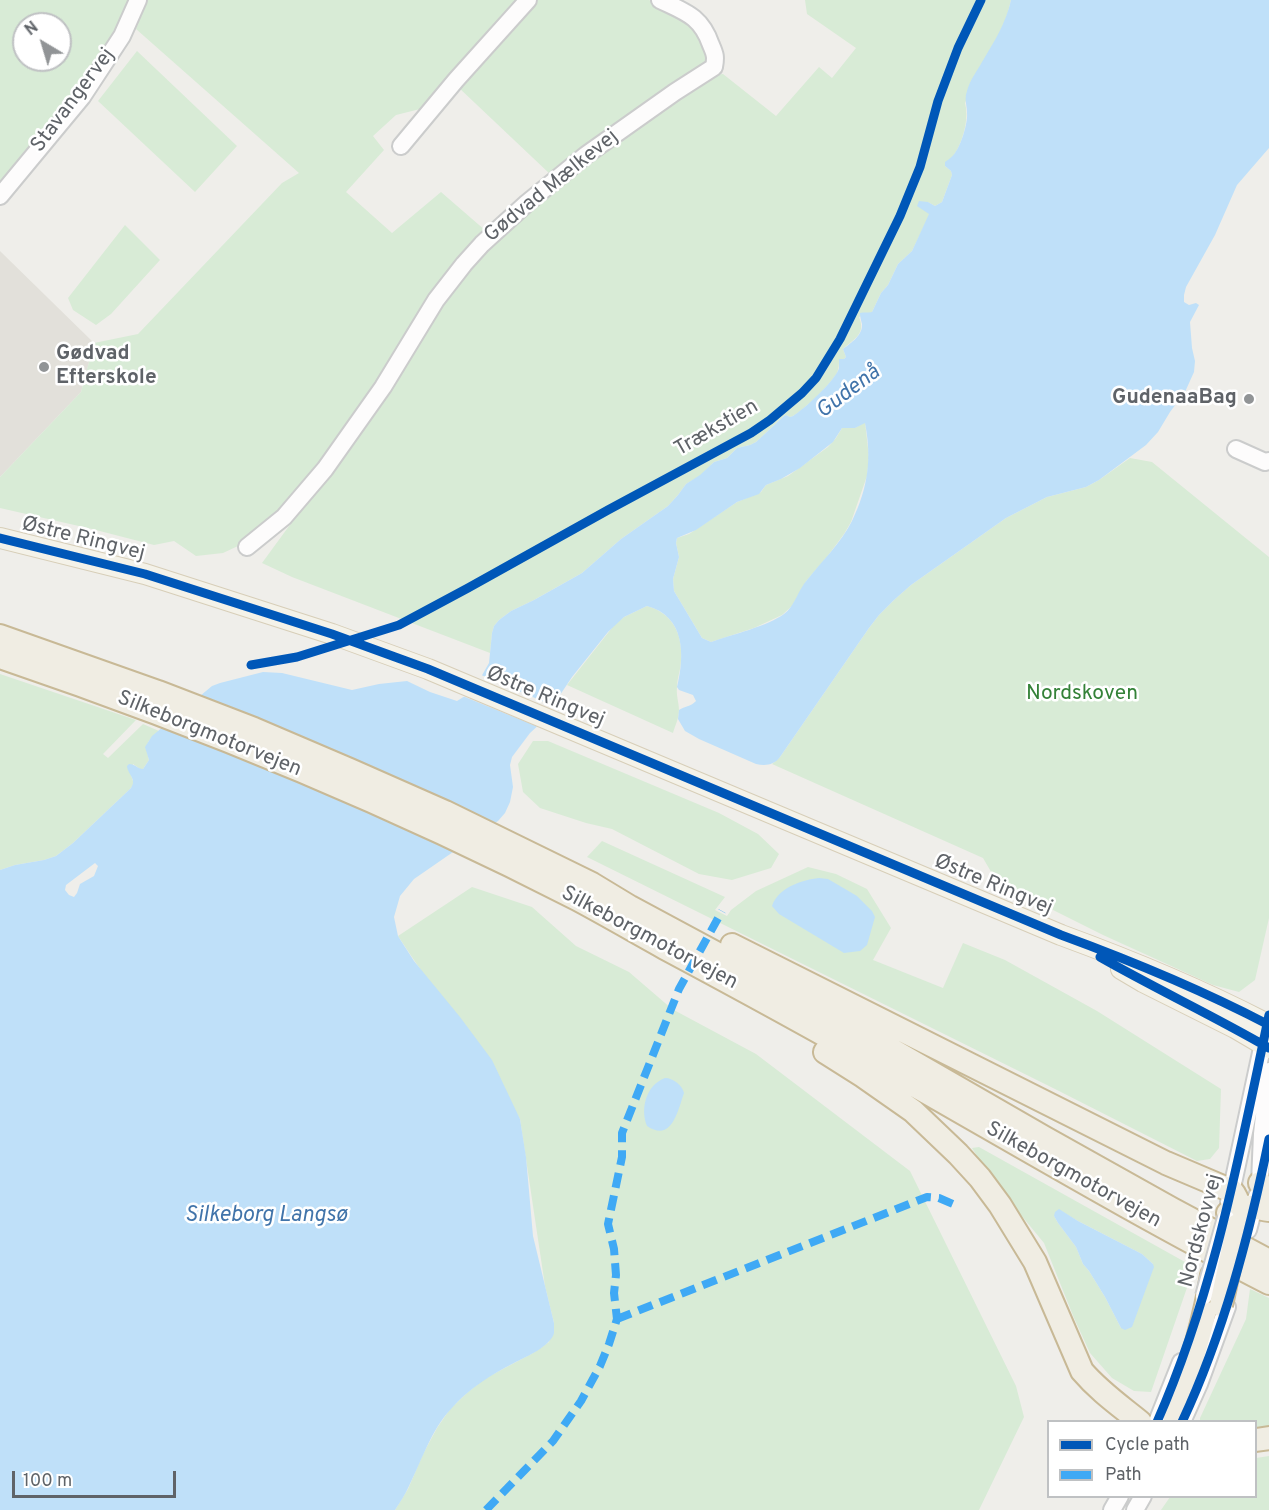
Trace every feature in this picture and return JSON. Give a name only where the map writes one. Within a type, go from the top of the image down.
[{"type":"highway","name":"Silkeborgmotorvejen","points":[[0,636],[58,666],[438,831],[590,887],[842,1021],[1055,1144],[1269,1261]]},
{"type":"highway","name":"Silkeborgmotorvejen","points":[[0,657],[58,666],[254,729],[445,812],[555,855],[590,887],[621,924],[879,1066],[1154,1222],[1269,1283]]},
{"type":"highway","points":[[590,887],[647,902],[1144,1152],[1246,1208],[1215,1301],[1168,1418],[1106,1396],[1092,1383],[1082,1371],[1035,1262],[1000,1205],[958,1154],[913,1112],[863,1076],[621,924]]},
{"type":"highway","points":[[1211,1355],[1215,1257]]},
{"type":"main road","name":"Østre Ringvej","points":[[0,538],[145,574],[332,634],[428,669],[1061,935],[1118,956],[1225,1003],[1268,1032]]},
{"type":"main road","name":"Østre Ringvej","points":[[1061,935],[1143,982],[1235,1028],[1268,1032]]},
{"type":"street","name":"Stavangervej","points":[[0,196],[82,97],[122,36],[138,0]]},
{"type":"street","points":[[401,146],[456,80],[528,0]]},
{"type":"street","name":"Gødvad Mælkevej","points":[[246,547],[284,518],[325,469],[383,387],[436,300],[482,244],[526,203],[586,155],[714,67],[716,58],[701,24],[692,16],[660,0]]},
{"type":"street","points":[[1236,449],[1265,462],[1269,461]]},
{"type":"street","name":"Nordskovvej","points":[[1246,1208],[1268,1032]]},
{"type":"street","points":[[1246,1208],[1262,1134],[1269,1071]]},
{"type":"street","name":"Nordskovvej","points":[[1215,1257],[1246,1208],[1269,1139]]},
{"type":"street","points":[[1168,1418],[1211,1355]]},
{"type":"shaded area","name":"Gødvad Efterskole","points":[[0,251],[94,343],[81,392],[0,477]]},
{"type":"green space","points":[[0,0],[135,0],[103,53],[0,186]]},
{"type":"green space","points":[[147,0],[523,0],[424,108],[396,115],[373,136],[384,150],[346,192],[392,233],[441,192],[486,231],[410,334],[310,478],[268,524],[238,546],[223,553],[196,556],[174,541],[154,545],[0,508],[0,477],[81,392],[94,343],[138,334],[282,183],[299,173],[136,29]]},
{"type":"green space","points":[[534,0],[649,0],[690,19],[700,33],[710,65],[551,175],[457,86]]},
{"type":"green space","points":[[805,0],[1011,0],[1004,24],[965,103],[965,127],[957,150],[945,166],[952,175],[942,202],[935,206],[928,202],[930,214],[912,251],[898,264],[872,312],[859,317],[860,332],[843,349],[846,357],[839,359],[837,373],[823,390],[793,416],[784,416],[756,442],[737,448],[727,458],[714,462],[700,476],[686,484],[668,506],[621,539],[582,573],[511,611],[499,620],[492,633],[490,653],[292,577],[262,563],[406,366],[425,326],[496,236],[574,170],[713,75],[723,74],[776,116],[819,67],[832,78],[856,48],[807,14]]},
{"type":"green space","points":[[137,51],[237,146],[195,192],[98,101]]},
{"type":"green space","points":[[125,225],[160,260],[111,314],[96,325],[73,310],[68,298]]},
{"type":"green space","points":[[865,422],[869,457],[867,476],[851,522],[827,557],[807,580],[792,606],[782,615],[754,628],[711,642],[702,638],[674,591],[673,579],[679,557],[677,538],[689,534],[737,502],[761,492],[766,485],[788,476],[828,447],[842,428],[855,428]]},
{"type":"green space","name":"Nordskoven","points":[[1130,458],[1152,462],[1269,557],[1269,918],[1255,980],[1239,992],[1213,985],[1103,935],[997,882],[983,858],[772,764],[780,757],[879,615],[911,585],[1006,518],[1047,497],[1086,487]]},
{"type":"green space","points":[[647,606],[656,609],[670,620],[680,642],[681,663],[677,690],[679,713],[673,733],[567,685],[615,624]]},
{"type":"green space","points":[[0,674],[136,720],[103,754],[108,758],[143,724],[159,731],[148,744],[149,760],[143,769],[133,764],[131,775],[134,784],[131,788],[73,843],[56,856],[0,870]]},
{"type":"green space","points":[[533,741],[548,741],[719,813],[758,834],[779,854],[771,868],[732,880],[699,874],[612,829],[540,808],[523,792],[518,764]]},
{"type":"green space","points":[[602,841],[725,897],[715,910],[727,916],[731,910],[756,891],[808,867],[836,874],[867,889],[891,928],[873,960],[943,988],[963,943],[1005,960],[1097,1011],[1221,1089],[1219,1148],[1210,1159],[1197,1161],[587,857]]},
{"type":"green space","points":[[472,887],[532,907],[576,946],[629,972],[672,1009],[756,1054],[910,1171],[1016,1386],[1024,1417],[979,1510],[395,1510],[408,1489],[437,1428],[450,1409],[484,1379],[549,1342],[554,1323],[545,1286],[520,1119],[398,936]]},
{"type":"green space","points":[[979,1147],[1185,1262],[1190,1279],[1151,1392],[1134,1391],[1112,1378],[1090,1353],[1044,1243],[993,1181],[972,1148]],"holes":[[[1059,1210],[1142,1254],[1153,1264],[1121,1328],[1105,1297],[1083,1264],[1076,1247],[1054,1216]]]},
{"type":"green space","points":[[1250,1289],[1269,1298],[1269,1430],[1257,1432],[1257,1420],[1200,1420],[1246,1319]]},
{"type":"green space","points":[[1269,1456],[1269,1510],[1161,1510],[1169,1498],[1257,1498],[1257,1458]]},
{"type":"water","name":"Silkeborg Langsø","points":[[1011,0],[1269,0],[1269,148],[1237,185],[1215,235],[1186,287],[1184,302],[1189,305],[1196,303],[1199,305],[1190,322],[1195,361],[1194,372],[1185,392],[1158,432],[1146,445],[1086,487],[1047,497],[1006,518],[911,585],[894,600],[869,628],[778,760],[772,763],[756,764],[685,731],[678,719],[679,710],[696,701],[693,695],[677,687],[681,650],[675,628],[669,618],[660,611],[647,606],[624,617],[608,632],[572,677],[542,722],[530,733],[512,757],[510,765],[513,787],[505,813],[498,821],[414,879],[400,896],[394,917],[398,936],[414,961],[492,1060],[520,1119],[533,1236],[554,1323],[552,1338],[537,1351],[481,1383],[451,1409],[432,1436],[395,1510],[0,1510],[0,870],[56,856],[73,843],[131,788],[133,779],[127,766],[131,764],[143,769],[149,760],[145,747],[152,736],[212,686],[220,683],[263,672],[282,673],[352,690],[407,681],[457,701],[473,691],[489,663],[492,633],[499,620],[511,611],[582,573],[621,539],[668,506],[686,484],[714,462],[727,458],[737,448],[756,442],[784,416],[793,416],[804,408],[837,373],[839,359],[846,357],[843,349],[861,332],[860,313],[872,312],[898,264],[912,251],[929,214],[917,206],[919,201],[935,206],[942,202],[952,175],[945,166],[945,162],[953,156],[965,128],[968,87],[999,32]],"holes":[[[865,423],[868,461],[862,497],[842,537],[804,584],[791,607],[777,618],[749,630],[711,642],[702,638],[674,591],[673,579],[679,557],[677,538],[696,530],[737,502],[759,494],[766,485],[800,468],[833,442],[842,428],[855,428]],[[95,863],[98,866],[94,876],[80,884],[74,897],[69,895],[65,890],[66,885]]]},
{"type":"water","points":[[819,878],[828,879],[857,896],[872,911],[875,917],[867,945],[860,951],[844,953],[779,914],[772,906],[779,894],[791,886]]},
{"type":"water","points":[[665,1078],[677,1082],[684,1093],[673,1122],[668,1128],[656,1130],[647,1126],[644,1112],[646,1098],[653,1086]]},
{"type":"water","points":[[1059,1209],[1142,1254],[1153,1264],[1154,1267],[1132,1327],[1125,1330],[1121,1328],[1105,1297],[1083,1264],[1076,1247],[1054,1216]]},
{"type":"pier","points":[[479,674],[556,707],[541,728],[460,695],[470,689]]},
{"type":"marked path","points":[[486,1510],[553,1441],[581,1401],[609,1344],[617,1319],[614,1293],[616,1275],[614,1249],[608,1224],[622,1157],[622,1133],[679,989],[722,911]]},
{"type":"marked path","points":[[617,1319],[927,1197],[939,1198],[953,1204]]},
{"type":"cycle path","name":"Trækstien","points":[[251,665],[297,657],[399,625],[751,433],[802,393],[816,378],[840,339],[900,216],[920,167],[938,101],[958,48],[981,0]]},
{"type":"cycle path","points":[[0,538],[145,574],[332,634],[428,669],[1166,977],[1269,1025]]},
{"type":"cycle path","points":[[1100,957],[1269,1048]]},
{"type":"cycle path","points":[[1158,1420],[1195,1322],[1224,1222],[1269,1015]]},
{"type":"cycle path","points":[[1183,1420],[1197,1388],[1234,1283],[1269,1139]]},
{"type":"place","name":"Gødvad Efterskole","points":[[44,367]]},
{"type":"place","name":"GudenaaBag","points":[[1249,399]]},
{"type":"water label","name":"Gudenå","points":[[849,393]]}]
